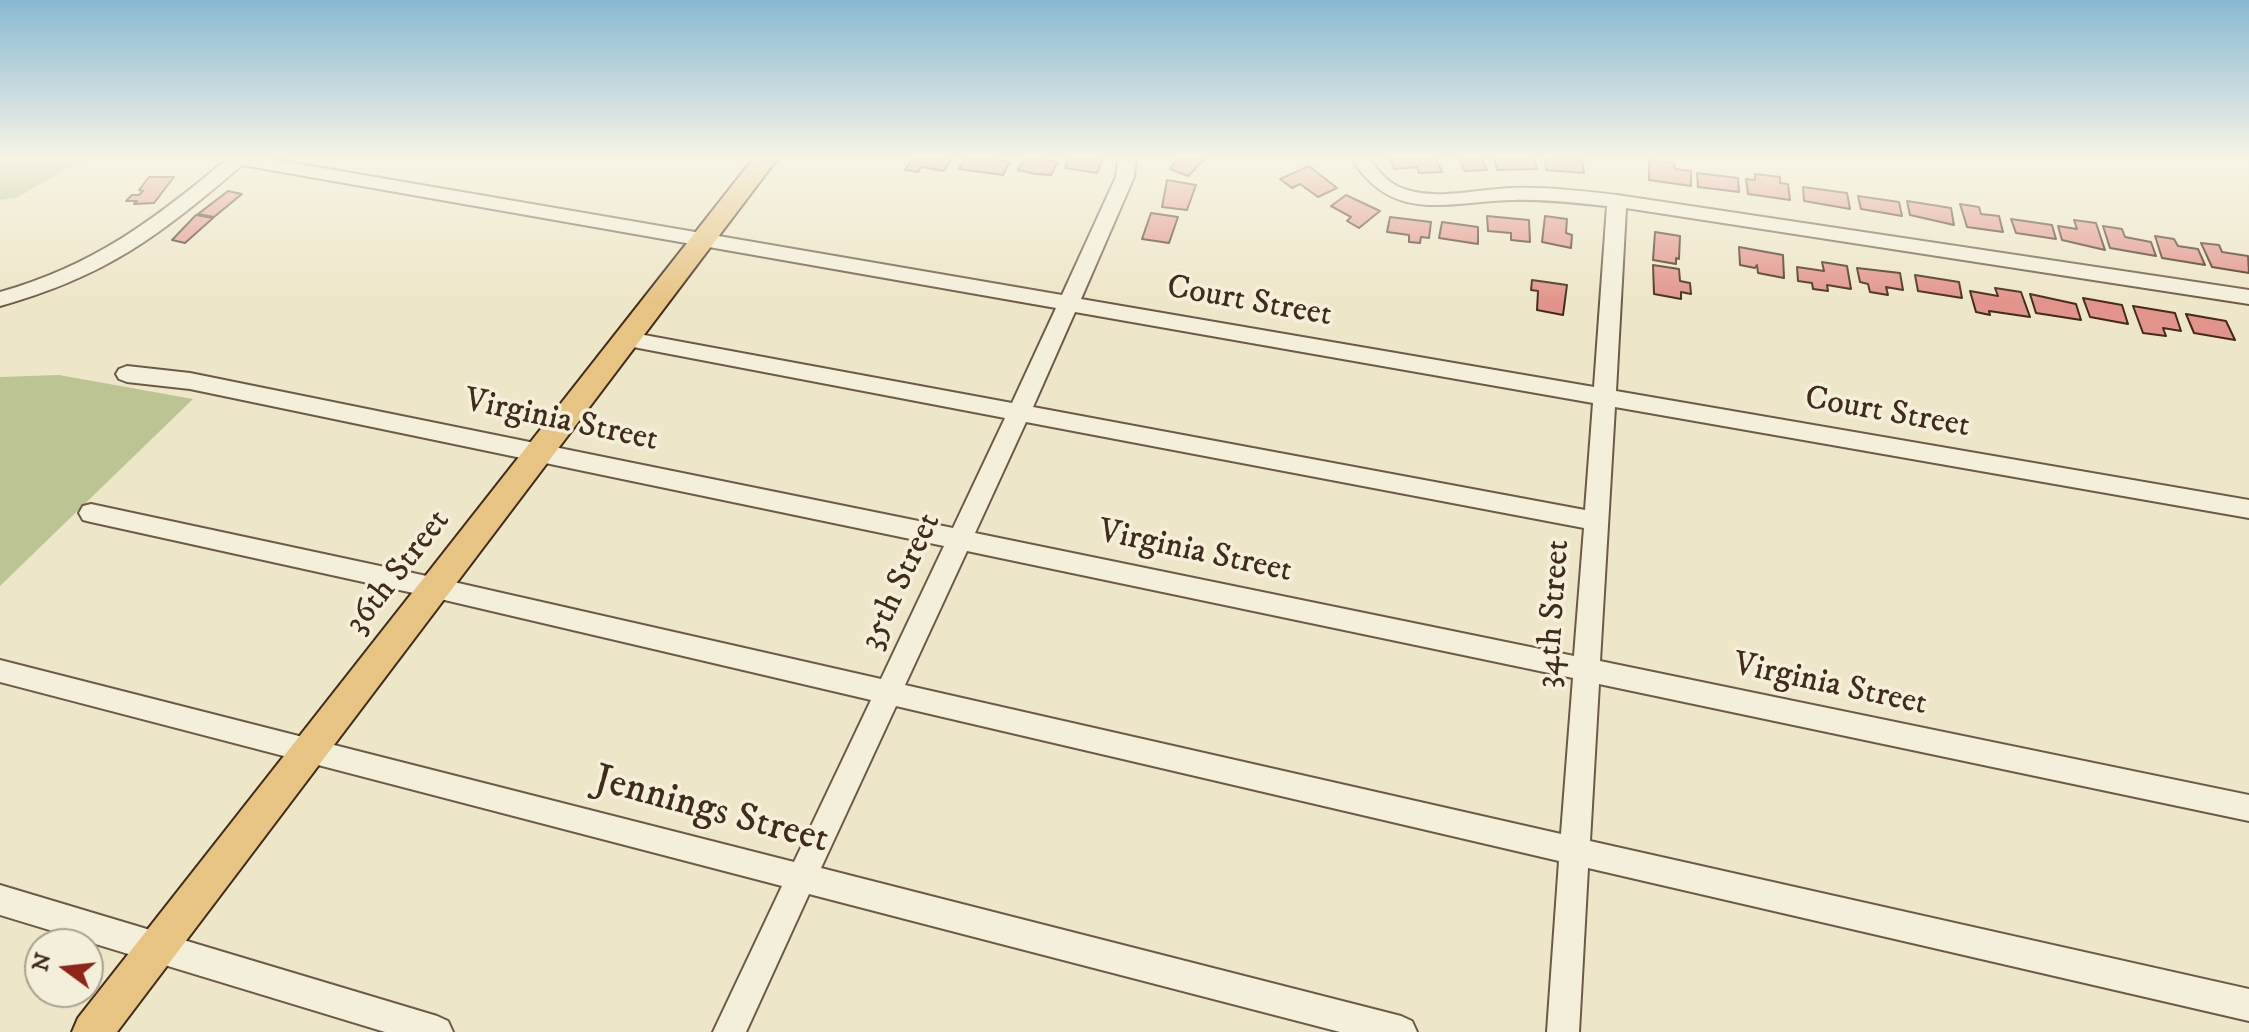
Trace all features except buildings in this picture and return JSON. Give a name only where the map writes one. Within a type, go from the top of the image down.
[{"type":"main road","name":"36th Street","points":[[92,1032],[729,207]]},
{"type":"street","points":[[0,299],[76,276],[116,256],[149,235],[182,207]]},
{"type":"street","name":"Court Street","points":[[511,207],[2249,509]]},
{"type":"street","name":"35th Street","points":[[729,1032],[1019,413],[1112,207]]},
{"type":"street","name":"34th Street","points":[[1563,1032],[1584,669],[1617,207]]},
{"type":"street","points":[[1658,207],[2249,297]]},
{"type":"street","points":[[628,339],[1596,521]]},
{"type":"street","name":"Virginia Street","points":[[127,374],[190,381],[540,452],[2249,808]]},
{"type":"street","points":[[91,513],[436,588],[1575,851],[1763,898],[2249,1005]]},
{"type":"street","name":"Jennings Street","points":[[0,671],[1401,1032]]},
{"type":"street","points":[[0,900],[437,1032]]},
{"type":"green space","points":[[59,375],[193,399],[0,586],[0,377]]}]
